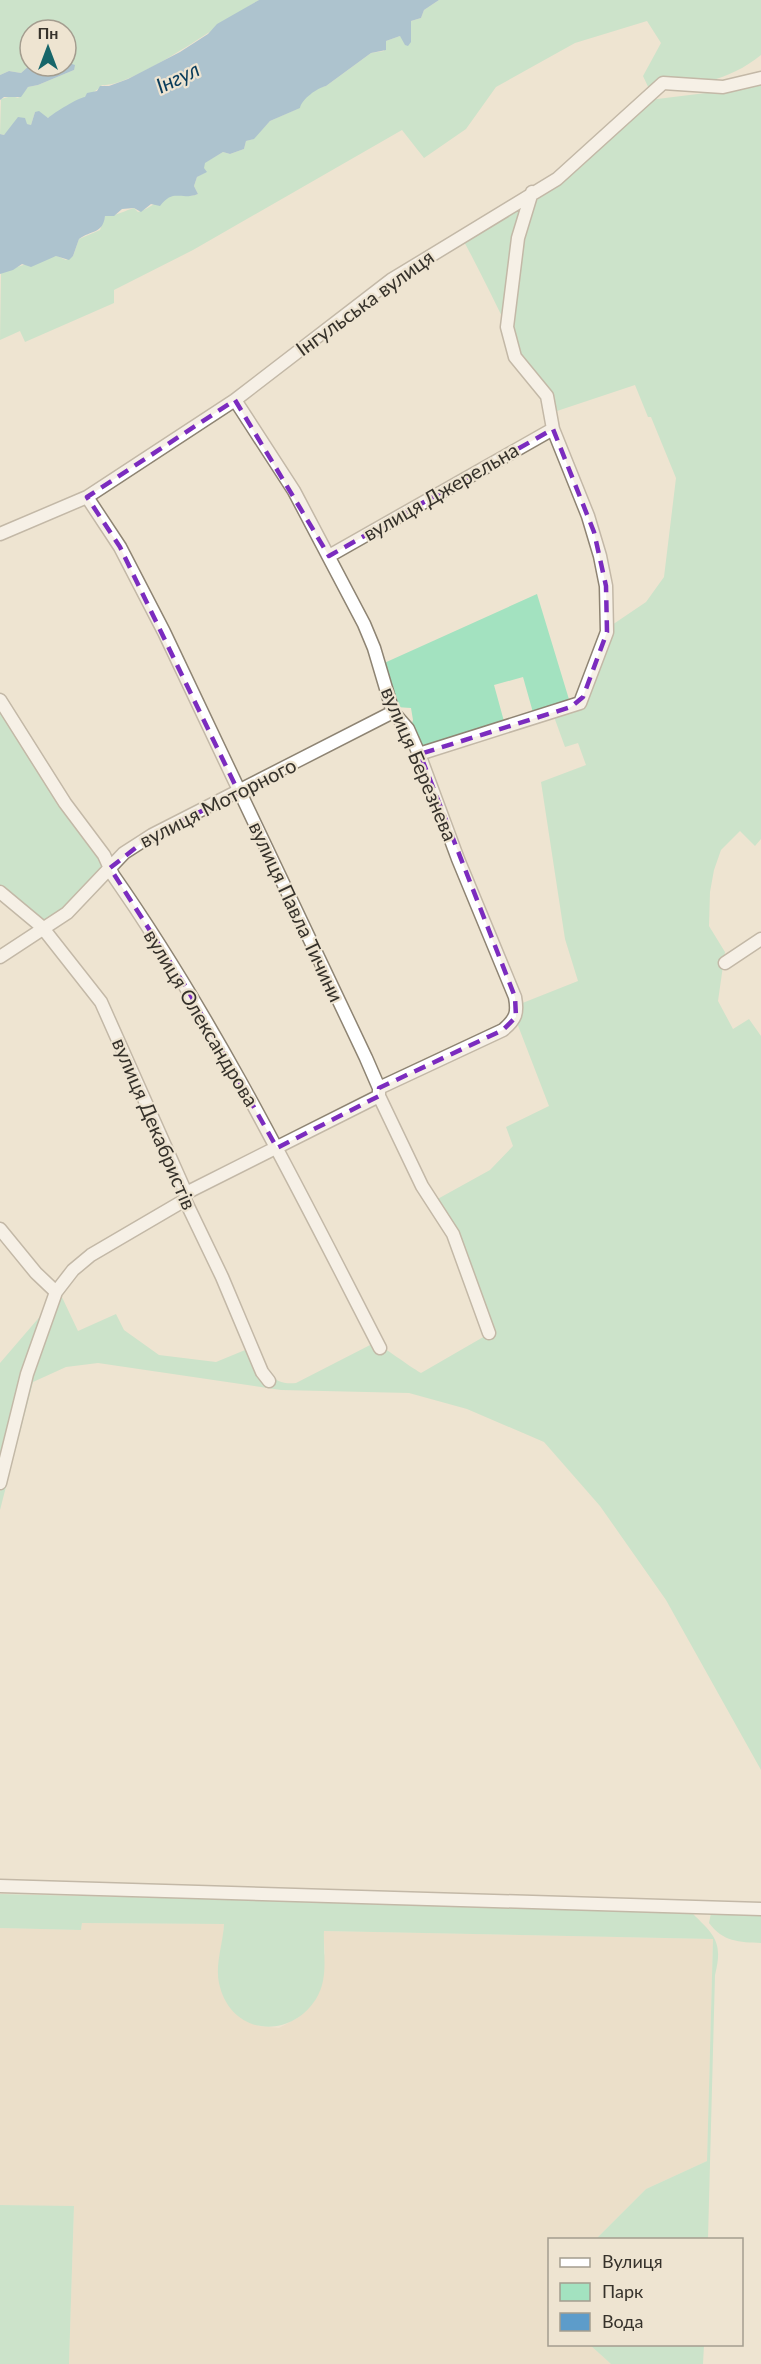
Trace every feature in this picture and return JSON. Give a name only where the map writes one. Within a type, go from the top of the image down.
[{"type":"street","name":"Інгульська вулиця","points":[[0,534],[87,497],[235,400],[391,280],[565,172],[663,83],[723,87],[761,78]]},
{"type":"street","points":[[420,754],[571,707],[583,697],[607,632],[606,586],[594,532],[552,429],[547,396],[515,357],[507,327],[518,238],[532,192]]},
{"type":"street","name":"вулиця Березнева","points":[[235,400],[294,491],[374,648],[393,712],[408,729],[420,754],[458,859],[515,997],[518,1011],[512,1022],[503,1030],[379,1092]]},
{"type":"street","name":"вулиця Джерельна","points":[[329,556],[552,429]]},
{"type":"street","name":"вулиця Павла Тичини","points":[[87,497],[120,547],[239,792],[422,1186],[453,1234],[489,1332]]},
{"type":"street","name":"вулиця Олександрова","points":[[0,700],[186,987],[277,1148],[380,1348]]},
{"type":"street","name":"вулиця Моторного","points":[[0,957],[33,938],[42,927],[67,913],[124,854],[152,835],[393,712]]},
{"type":"street","name":"вулиця Декабристів","points":[[0,892],[42,927],[101,1002],[262,1372],[269,1381]]},
{"type":"street","points":[[725,963],[761,939]]},
{"type":"street","points":[[0,1483],[27,1374],[56,1292],[73,1270],[91,1255],[185,1196],[379,1092]]},
{"type":"street","points":[[0,1229],[36,1273],[56,1292]]},
{"type":"street","points":[[0,1886],[761,1909]]},
{"type":"highlighted area","points":[[235,400],[329,556],[553,429],[594,532],[606,586],[607,632],[583,697],[571,707],[420,754],[515,997],[516,1017],[503,1030],[379,1088],[379,1096],[277,1148],[186,987],[110,868],[152,835],[239,793],[120,547],[87,497]]},
{"type":"shaded area","points":[[82,1923],[224,1924],[223,1937],[258,2026],[279,2028],[299,2017],[325,1953],[323,1931],[713,1939],[707,2161],[646,2189],[597,2238],[548,2238],[548,2346],[591,2346],[611,2364],[69,2364],[74,2207],[0,2205],[0,1928],[81,1930]]},
{"type":"green space","points":[[0,0],[259,0],[135,76],[102,85],[85,98],[48,118],[35,112],[31,125],[16,123],[4,135],[0,134],[1,99],[12,96],[18,98],[28,87],[55,78],[78,78],[78,18],[18,18],[18,72],[9,71],[0,75]]},
{"type":"green space","points":[[439,0],[761,0],[761,55],[722,77],[694,85],[650,91],[643,76],[661,43],[647,21],[575,43],[496,87],[466,129],[424,158],[402,130],[193,250],[114,290],[114,303],[25,342],[20,331],[0,340],[1,273],[57,256],[66,260],[73,256],[79,239],[100,230],[105,216],[134,208],[138,212],[173,195],[198,194],[194,186],[197,177],[204,173],[204,163],[223,152],[230,154],[244,149],[246,141],[253,139],[270,121],[297,109],[303,100],[317,88],[326,86],[371,53],[384,51],[386,41],[400,36],[411,42],[411,21],[421,18],[424,10]]},
{"type":"green space","points":[[761,81],[761,839],[755,846],[740,831],[721,850],[710,892],[709,926],[725,952],[718,1001],[733,1029],[749,1019],[761,1036],[761,1770],[666,1600],[600,1506],[544,1442],[467,1409],[409,1393],[281,1390],[98,1363],[66,1367],[33,1382],[0,1510],[0,1492],[29,1376],[60,1293],[78,1331],[116,1314],[124,1330],[159,1355],[216,1362],[250,1348],[268,1374],[287,1383],[296,1383],[374,1343],[421,1373],[492,1332],[434,1201],[490,1170],[513,1146],[506,1127],[549,1106],[517,1023],[520,1004],[578,981],[565,939],[541,782],[586,765],[578,743],[565,747],[553,714],[572,709],[609,627],[646,602],[664,577],[676,478],[635,385],[554,412],[529,369],[462,238],[579,169],[649,100],[730,90]]},
{"type":"green space","points":[[537,594],[571,706],[534,716],[523,677],[494,685],[505,725],[423,750],[411,727],[413,720],[411,708],[396,707],[382,664]]},
{"type":"green space","points":[[0,704],[105,868],[92,884],[50,920],[42,920],[0,888]]},
{"type":"green space","points":[[49,1306],[0,1474],[0,1363]]},
{"type":"green space","points":[[0,1894],[689,1910],[710,1932],[717,1945],[718,1953],[715,1975],[708,2238],[597,2238],[646,2189],[707,2161],[713,1939],[324,1931],[323,1983],[316,1999],[305,2013],[291,2022],[276,2026],[262,2026],[247,2022],[235,2013],[225,2000],[218,1976],[224,1924],[82,1923],[81,1930],[0,1928]]},
{"type":"green space","points":[[761,1910],[761,1943],[732,1940],[720,1934],[709,1923],[711,1913]]},
{"type":"green space","points":[[0,2205],[74,2206],[69,2364],[0,2364]]},
{"type":"green space","points":[[591,2346],[704,2346],[703,2364],[611,2364]]},
{"type":"water","name":"Інгул","points":[[259,0],[439,0],[424,10],[421,18],[411,21],[411,42],[408,46],[400,36],[386,41],[386,50],[371,53],[326,86],[310,94],[300,108],[270,121],[254,139],[246,141],[244,149],[230,154],[223,152],[205,163],[204,168],[207,172],[197,177],[194,186],[198,194],[173,196],[160,206],[151,204],[141,212],[134,208],[122,209],[114,216],[105,216],[99,229],[79,239],[73,256],[69,260],[56,256],[31,267],[22,264],[0,274],[0,134],[4,135],[18,117],[25,118],[27,124],[31,125],[35,112],[39,111],[48,118],[85,97],[87,93],[97,91],[100,86],[109,86],[128,79],[180,52],[208,34],[217,24]]},
{"type":"water","points":[[9,71],[18,72],[18,78],[55,78],[28,87],[21,97],[4,97],[0,100],[0,75]]}]
